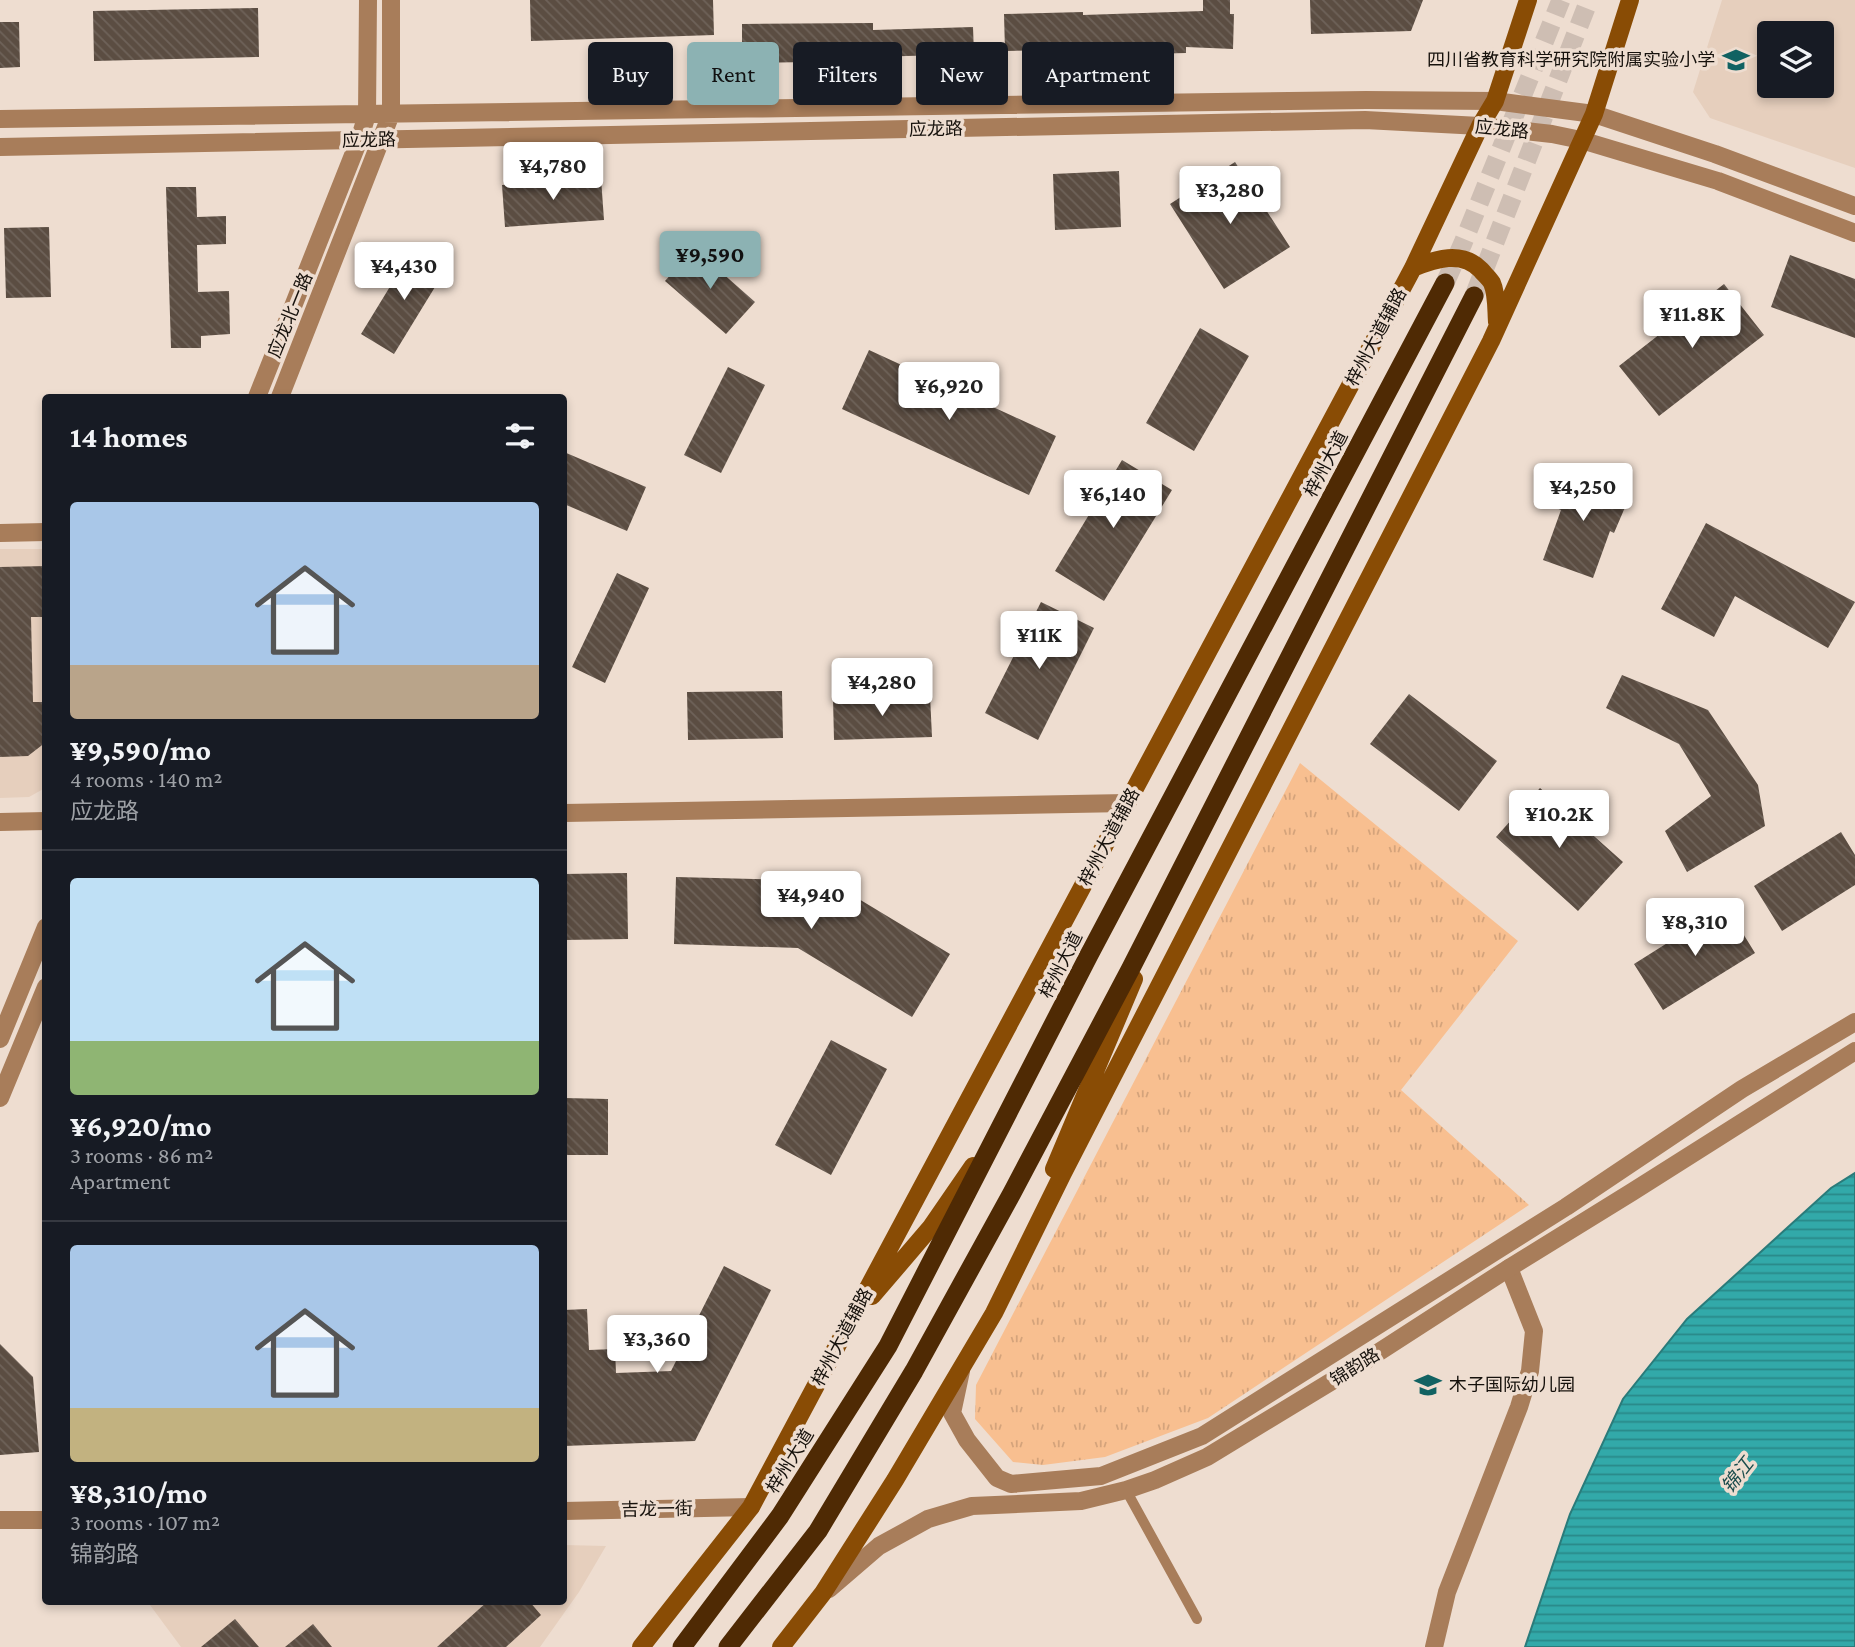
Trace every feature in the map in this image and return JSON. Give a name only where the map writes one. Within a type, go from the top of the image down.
[{"type":"highway","name":"梓州大道","points":[[682,1647],[780,1516],[888,1346],[1109,919],[1445,283]]},
{"type":"highway","points":[[728,1647],[818,1531],[914,1371],[1012,1193],[1179,874],[1474,296]]},
{"type":"main road","name":"梓州大道辅路","points":[[641,1647],[751,1507],[1413,268],[1480,126],[1495,101],[1528,0]]},
{"type":"main road","points":[[781,1647],[823,1593],[895,1480],[1005,1290],[1491,341],[1594,114],[1630,0]]},
{"type":"main road","points":[[1413,268],[1434,259],[1449,258],[1466,259],[1477,266],[1491,282],[1498,325]]},
{"type":"main road","points":[[1005,1290],[1179,874]]},
{"type":"main road","points":[[850,1322],[931,1227],[1006,1117]]},
{"type":"street","name":"应龙北一路","points":[[258,394],[367,115],[368,0]]},
{"type":"street","points":[[391,0],[391,114]]},
{"type":"street","name":"应龙路","points":[[0,119],[1366,100],[1495,101],[1594,114],[1715,154],[1855,206]]},
{"type":"street","name":"应龙北一路","points":[[281,394],[391,114]]},
{"type":"street","name":"应龙路","points":[[0,147],[1351,121],[1480,126],[1581,140],[1718,181],[1855,233]]},
{"type":"street","points":[[0,533],[42,531]]},
{"type":"street","points":[[567,813],[1128,803]]},
{"type":"street","points":[[0,822],[42,821]]},
{"type":"street","points":[[0,1039],[42,937]]},
{"type":"street","points":[[0,1098],[42,997]]},
{"type":"street","name":"锦韵路","points":[[963,1365],[953,1413],[967,1440],[997,1478],[1011,1484],[1101,1476],[1202,1436],[1566,1207],[1742,1089],[1855,1022]]},
{"type":"street","name":"锦韵路","points":[[823,1593],[879,1546],[928,1519],[972,1506],[1082,1501],[1155,1480],[1207,1457],[1365,1361],[1855,1051]]},
{"type":"street","points":[[1434,1647],[1447,1592],[1519,1408],[1530,1371],[1534,1331],[1509,1268]]},
{"type":"street","name":"吉龙一街","points":[[567,1511],[751,1507]]},
{"type":"street","points":[[0,1520],[42,1520]]},
{"type":"lane","points":[[1126,1490],[1197,1619]]},
{"type":"shaded area","name":"四川省教育科学研究院附属实验小学","points":[[1722,0],[1855,0],[1855,168],[1710,118],[1693,92]]},
{"type":"shaded area","points":[[0,549],[42,549],[42,790],[29,797],[0,798]]},
{"type":"shaded area","points":[[567,1545],[606,1546],[579,1592],[540,1647],[181,1647],[150,1605],[567,1605]]},
{"type":"green space","points":[[1300,763],[1518,941],[1401,1090],[1529,1205],[1208,1418],[1105,1457],[1043,1465],[1013,1462],[975,1419],[976,1385]]},
{"type":"water","name":"锦江","points":[[1855,1173],[1855,1647],[1525,1647],[1570,1514],[1623,1399],[1687,1319],[1831,1188]]},
{"type":"building","points":[[530,0],[713,0],[714,35],[531,41]]},
{"type":"building","points":[[1203,0],[1230,0],[1230,14],[1234,14],[1233,49],[1186,47],[1186,53],[1174,53],[1174,42],[1022,42],[1022,51],[1008,51],[1008,42],[1005,42],[1004,14],[1083,12],[1083,15],[1203,11]]},
{"type":"building","points":[[1310,0],[1423,0],[1411,31],[1311,34]]},
{"type":"building","points":[[258,8],[259,57],[94,61],[93,11]]},
{"type":"building","points":[[0,22],[19,22],[20,67],[0,68]]},
{"type":"building","points":[[873,23],[873,30],[973,27],[974,42],[916,42],[916,56],[902,56],[902,42],[793,42],[793,62],[779,62],[779,42],[742,42],[742,24]]},
{"type":"building","points":[[1235,162],[1290,247],[1224,289],[1170,204]]},
{"type":"building","points":[[1119,171],[1121,227],[1055,230],[1053,174]]},
{"type":"building","points":[[601,178],[604,220],[505,227],[502,185]]},
{"type":"building","points":[[166,187],[196,187],[197,217],[226,216],[226,244],[197,245],[198,292],[229,291],[230,334],[201,336],[201,348],[171,348]]},
{"type":"building","points":[[49,227],[51,297],[6,298],[4,228]]},
{"type":"building","points":[[694,248],[755,302],[726,334],[665,281]]},
{"type":"building","points":[[413,249],[446,269],[394,354],[361,334]]},
{"type":"building","points":[[1790,255],[1855,279],[1855,338],[1771,307]]},
{"type":"building","points":[[1724,284],[1764,335],[1659,416],[1619,366]]},
{"type":"building","points":[[1200,328],[1249,356],[1194,451],[1146,423]]},
{"type":"building","points":[[869,350],[1056,436],[1029,495],[842,409]]},
{"type":"building","points":[[728,367],[765,385],[721,473],[684,455]]},
{"type":"building","points":[[567,453],[646,487],[627,531],[567,505]]},
{"type":"building","points":[[1122,460],[1172,490],[1104,601],[1055,571]]},
{"type":"building","points":[[1564,470],[1629,498],[1614,533],[1610,531],[1593,578],[1543,560],[1561,510],[1549,505]]},
{"type":"building","points":[[1706,523],[1855,602],[1828,648],[1735,596],[1714,637],[1661,609]]},
{"type":"building","points":[[42,566],[42,617],[31,617],[33,702],[42,702],[42,745],[28,756],[0,757],[0,567]]},
{"type":"building","points":[[617,573],[649,588],[605,683],[572,667]]},
{"type":"building","points":[[1041,602],[1094,628],[1038,740],[985,713]]},
{"type":"building","points":[[1622,675],[1708,710],[1758,785],[1765,826],[1687,872],[1665,831],[1711,796],[1679,744],[1606,708]]},
{"type":"building","points":[[782,691],[783,738],[688,740],[687,692]]},
{"type":"building","points":[[1409,694],[1497,761],[1459,811],[1370,744]]},
{"type":"building","points":[[930,695],[932,737],[834,740],[833,698]]},
{"type":"building","points":[[1540,788],[1623,862],[1578,911],[1496,837]]},
{"type":"building","points":[[1841,832],[1855,855],[1855,885],[1782,931],[1754,886]]},
{"type":"building","points":[[627,873],[628,939],[567,940],[567,874]]},
{"type":"building","points":[[676,877],[829,881],[950,954],[912,1017],[798,948],[674,944]]},
{"type":"building","points":[[1726,906],[1755,953],[1663,1010],[1634,964]]},
{"type":"building","points":[[831,1040],[887,1069],[831,1175],[775,1145]]},
{"type":"building","points":[[567,1098],[608,1099],[608,1155],[567,1155]]},
{"type":"building","points":[[724,1266],[771,1290],[695,1441],[567,1446],[567,1310],[587,1309],[589,1350],[615,1349],[616,1373],[671,1371]]},
{"type":"building","points":[[0,1344],[33,1377],[39,1452],[0,1455]]},
{"type":"building","points":[[484,1605],[532,1605],[541,1615],[506,1647],[437,1647]]},
{"type":"building","points":[[235,1619],[259,1647],[201,1647]]},
{"type":"building","points":[[313,1624],[332,1647],[285,1647]]},
{"type":"tunnel","points":[[1445,283],[1561,0]]},
{"type":"tunnel","points":[[1474,296],[1589,0]]},
{"type":"place","name":"四川省教育科学研究院附属实验小学","points":[[1736,60]]},
{"type":"place","name":"木子国际幼儿园","points":[[1428,1385]]}]
